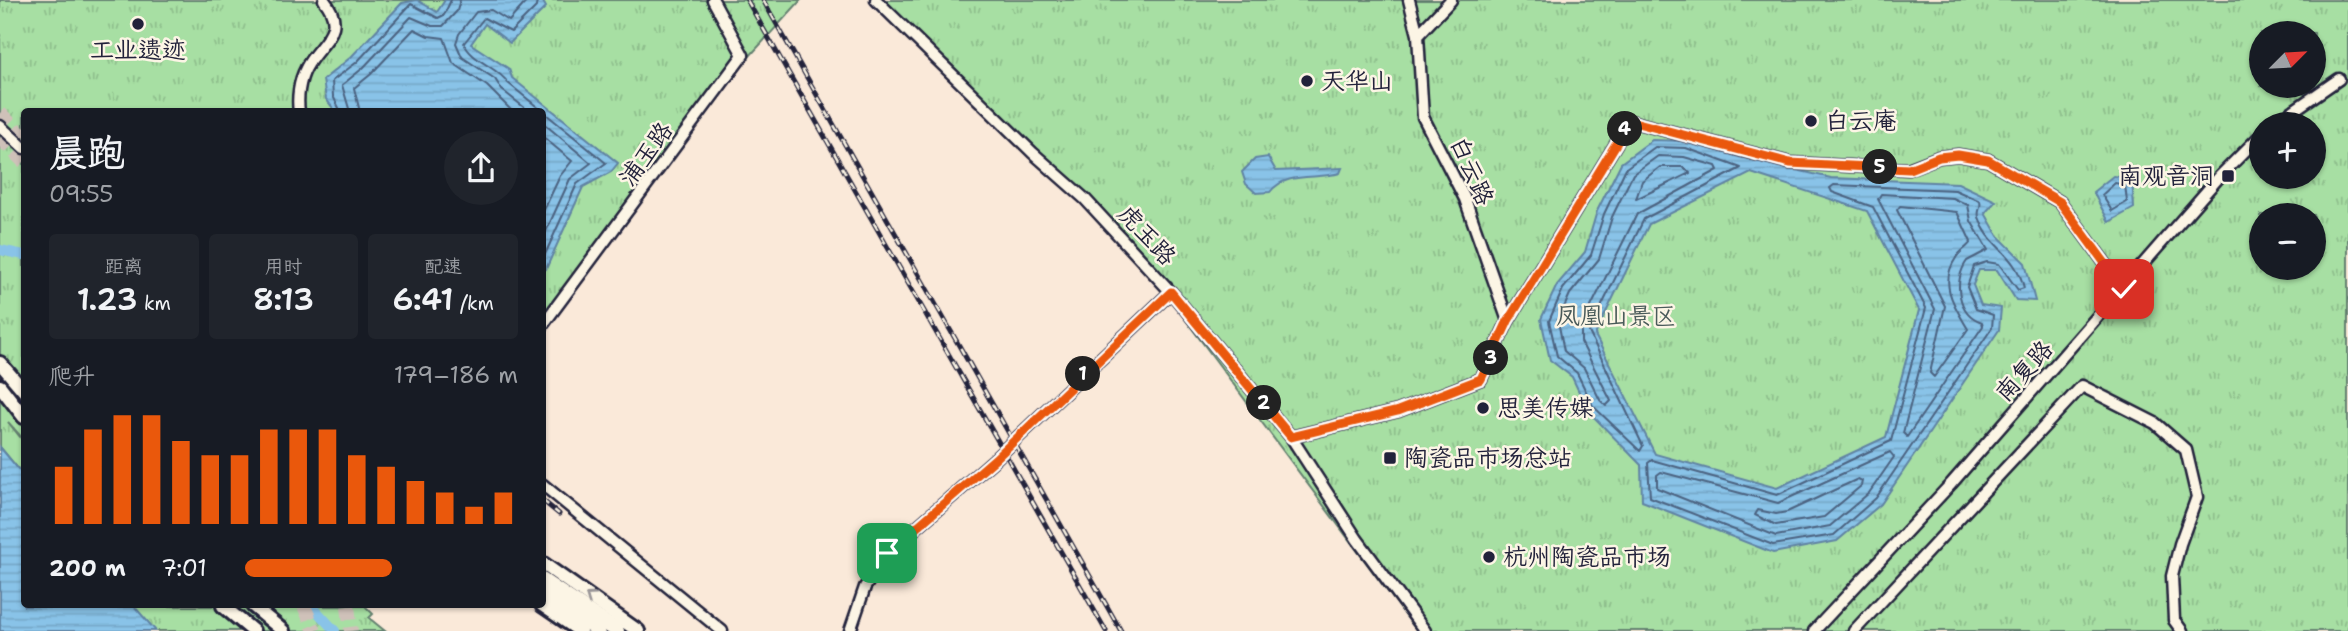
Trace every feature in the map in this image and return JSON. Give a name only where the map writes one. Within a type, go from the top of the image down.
[{"type":"highway","points":[[546,583],[617,631]]},
{"type":"highway","points":[[546,596],[598,631]]},
{"type":"main road","points":[[0,363],[21,380]]},
{"type":"main road","points":[[0,363],[21,388]]},
{"type":"main road","points":[[0,386],[21,413]]},
{"type":"main road","points":[[546,566],[638,631]]},
{"type":"main road","points":[[225,608],[253,631]]},
{"type":"main road","points":[[255,608],[283,631]]},
{"type":"main road","points":[[545,608],[580,631]]},
{"type":"street","points":[[299,108],[302,75],[334,27],[334,17],[324,0]]},
{"type":"street","name":"浦玉路","points":[[546,321],[669,159],[743,55],[713,0]]},
{"type":"street","name":"虎玉路","points":[[876,0],[1033,153],[1086,199],[1171,292],[1291,437],[1357,539],[1425,631]]},
{"type":"street","name":"白云路","points":[[1409,0],[1418,35],[1423,117],[1465,199],[1508,321]]},
{"type":"street","points":[[1418,35],[1451,0]]},
{"type":"street","points":[[2291,112],[2339,79]]},
{"type":"street","points":[[1291,437],[1398,411],[1481,379],[1508,321],[1630,121],[1790,163],[1909,169],[1939,157],[1958,155],[1988,160],[2060,202],[2124,289]]},
{"type":"street","points":[[0,126],[21,145]]},
{"type":"street","name":"南复路","points":[[1814,631],[1951,484],[2214,183],[2249,147]]},
{"type":"street","points":[[850,631],[865,587],[887,553],[995,459],[1171,292]]},
{"type":"street","points":[[1854,631],[2082,386],[2155,423],[2186,450],[2197,497],[2172,576],[2174,620],[2182,631]]},
{"type":"street","points":[[546,487],[722,631]]},
{"type":"green space","points":[[0,0],[801,0],[726,82],[546,325],[546,108],[21,108],[21,437],[8,422],[21,438],[21,472],[0,447]]},
{"type":"green space","name":"凤凰山景区","points":[[883,0],[2348,0],[2348,631],[1417,631],[1147,268]]},
{"type":"green space","points":[[134,608],[367,608],[373,614],[369,618],[385,631],[153,631]]},
{"type":"water","points":[[417,0],[437,12],[445,0],[542,0],[546,7],[510,43],[485,24],[471,44],[509,69],[512,78],[618,163],[611,172],[583,187],[546,269],[546,108],[333,108],[326,99],[323,80],[351,57],[402,3]]},
{"type":"water","points":[[1652,140],[1687,141],[1739,157],[1831,178],[1958,183],[1996,201],[1985,213],[1998,236],[2025,263],[2035,301],[2016,300],[1997,270],[1979,270],[1973,285],[1981,305],[2001,308],[1999,330],[1881,504],[1837,541],[1773,553],[1642,501],[1641,465],[1588,411],[1572,377],[1550,360],[1541,319],[1557,285],[1585,252],[1597,211],[1621,163]],"holes":[[[1751,173],[1867,211],[1919,310],[1886,437],[1777,488],[1655,454],[1595,335],[1649,224]]]},
{"type":"water","points":[[1268,157],[1276,171],[1342,168],[1340,173],[1284,181],[1270,192],[1256,193],[1246,184],[1242,172],[1255,159]]},
{"type":"water","points":[[2113,176],[2132,178],[2134,208],[2109,222],[2093,192]]},
{"type":"water","points":[[0,447],[21,472],[21,608],[136,608],[156,631],[0,631]]},
{"type":"waterway","points":[[0,250],[21,254]]},
{"type":"waterway","points":[[314,608],[335,631]]},
{"type":"tunnel","points":[[0,113],[21,134]]},
{"type":"tunnel","points":[[0,138],[21,159]]},
{"type":"tunnel","points":[[305,608],[315,631]]},
{"type":"tunnel","points":[[348,608],[351,631]]},
{"type":"railway","points":[[747,0],[1106,631]]},
{"type":"railway","points":[[763,0],[1121,631]]},
{"type":"railway","points":[[546,503],[559,514]]},
{"type":"place","name":"工业遗迹","points":[[138,24]]},
{"type":"place","name":"天华山","points":[[1307,81]]},
{"type":"place","name":"白云庵","points":[[1811,121]]},
{"type":"place","name":"南观音洞","points":[[2228,176]]},
{"type":"place","name":"思美传媒","points":[[1483,408]]},
{"type":"place","name":"陶瓷品市场总站","points":[[1390,458]]},
{"type":"place","name":"杭州陶瓷品市场","points":[[1489,557]]},
{"type":"route","points":[[887,553],[995,459],[1171,292],[1291,437],[1398,411],[1481,379],[1508,321],[1630,121],[1753,156],[1790,163],[1909,169],[1939,157],[1958,155],[1988,160],[2060,202],[2124,289]]}]
